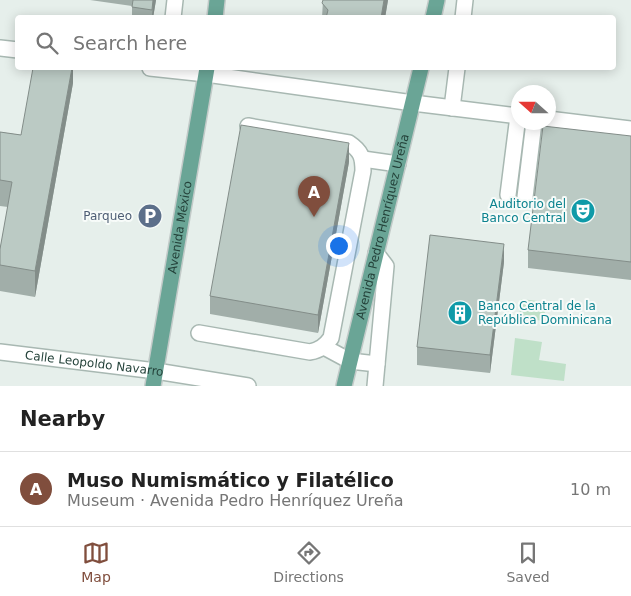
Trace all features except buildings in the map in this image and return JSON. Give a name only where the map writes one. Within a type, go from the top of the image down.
[{"type":"main road","points":[[215,15],[217,0]]},
{"type":"main road","points":[[434,15],[437,0]]},
{"type":"main road","name":"Avenida México","points":[[154,378],[206,70]]},
{"type":"main road","name":"Avenida Pedro Henríquez Ureña","points":[[344,386],[421,70]]},
{"type":"street","points":[[173,15],[175,0]]},
{"type":"street","points":[[463,15],[465,0]]},
{"type":"street","points":[[0,48],[15,50]]},
{"type":"street","points":[[206,70],[413,103],[511,115]]},
{"type":"street","points":[[452,108],[457,70]]},
{"type":"street","points":[[556,120],[631,129]]},
{"type":"street","points":[[199,333],[310,352],[318,351],[324,347],[331,338],[363,171],[363,159],[358,150],[349,143],[248,126]]},
{"type":"street","points":[[508,195],[516,130]]},
{"type":"street","points":[[526,198],[533,130]]},
{"type":"street","points":[[363,159],[398,164]]},
{"type":"street","points":[[375,386],[386,266],[376,253]]},
{"type":"street","points":[[324,347],[350,360],[377,364]]},
{"type":"street","name":"Calle Leopoldo Navarro","points":[[0,352],[79,363],[154,378],[248,386]]},
{"type":"green space","points":[[521,299],[546,302],[544,321],[519,318]]},
{"type":"green space","points":[[515,338],[542,342],[539,360],[566,364],[564,381],[511,375]]},
{"type":"place","name":"Auditorio del Banco Central","points":[[583,211]]},
{"type":"place","name":"Parqueo","points":[[150,216]]},
{"type":"place","name":"Muso Numismático y Filatélico","points":[[314,217]]},
{"type":"place","name":"Banco Central de la República Dominicana","points":[[460,313]]}]
